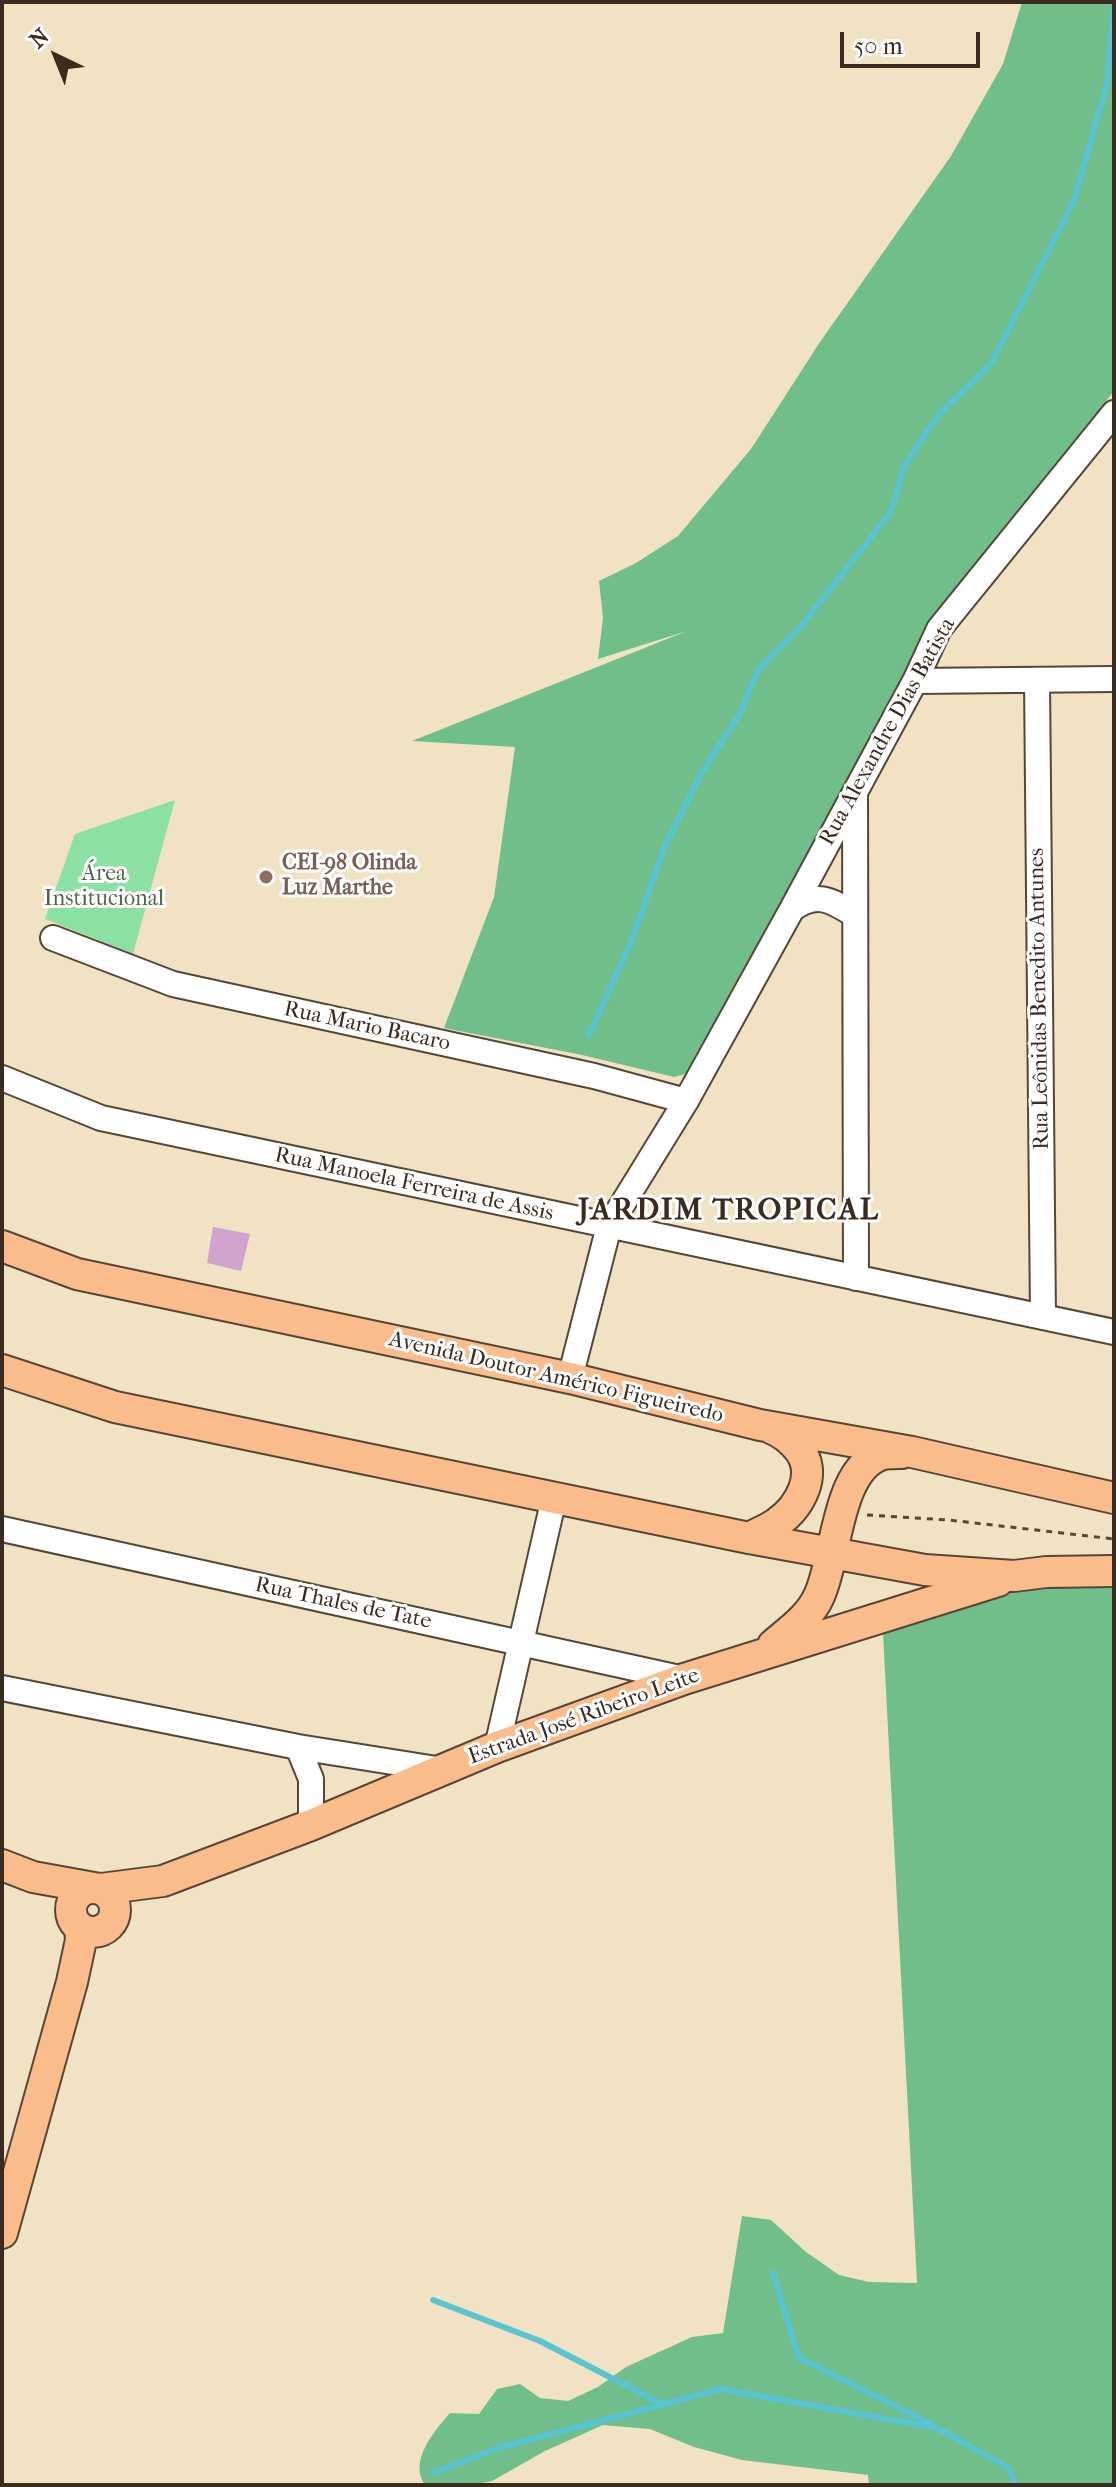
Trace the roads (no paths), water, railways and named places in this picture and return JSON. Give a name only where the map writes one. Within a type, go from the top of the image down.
[{"type":"main road","name":"Avenida Doutor Américo Figueiredo","points":[[2,1246],[77,1274],[570,1378],[760,1425],[912,1452],[1114,1498]]},
{"type":"main road","points":[[2,1370],[115,1407],[749,1538],[925,1570],[1014,1576],[1114,1571]]},
{"type":"main road","points":[[749,1538],[777,1523],[790,1511],[800,1497],[807,1472],[802,1454],[794,1443],[780,1432],[760,1425]]},
{"type":"main road","points":[[764,1653],[802,1619],[821,1593],[840,1513],[851,1486],[863,1468],[881,1454],[912,1452]]},
{"type":"main road","points":[[851,1486],[850,1508],[856,1529],[882,1561]]},
{"type":"main road","name":"Estrada José Ribeiro Leite","points":[[2,2233],[72,1982],[94,1943],[86,1924],[163,1881],[311,1825],[497,1747],[684,1679],[1014,1576]]},
{"type":"main road","points":[[2,1865],[33,1877],[86,1924],[115,1913],[113,1899],[98,1888]]},
{"type":"main road","name":"Estrada José Ribeiro Leite","points":[[33,1877],[98,1888],[163,1881]]},
{"type":"street","name":"Rua Alexandre Dias Batista","points":[[570,1378],[609,1226],[686,1101],[915,681],[939,629],[1114,413]]},
{"type":"street","points":[[915,681],[1114,679]]},
{"type":"street","name":"Rua Leônidas Benedito Antunes","points":[[1037,680],[1043,1317]]},
{"type":"street","points":[[855,790],[856,1278]]},
{"type":"street","points":[[792,909],[805,900],[819,898],[834,902],[855,915]]},
{"type":"street","name":"Rua Mario Bacaro","points":[[53,938],[173,984],[594,1076],[686,1101]]},
{"type":"street","name":"Rua Manoela Ferreira de Assis","points":[[2,1078],[101,1118],[1114,1332]]},
{"type":"street","points":[[497,1747],[554,1498]]},
{"type":"street","name":"Rua Thales de Tate","points":[[2,1529],[684,1679]]},
{"type":"street","points":[[2,1688],[298,1747],[443,1770]]},
{"type":"street","points":[[298,1747],[311,1779],[311,1825]]},
{"type":"waterway","points":[[589,1035],[630,945],[664,848],[702,772],[741,712],[758,670],[802,625],[890,513],[904,467],[938,415],[991,364],[1074,201],[1107,83],[1114,4]]},
{"type":"waterway","points":[[773,2273],[799,2358],[931,2424]]},
{"type":"waterway","points":[[433,2300],[540,2341],[662,2404]]},
{"type":"waterway","points":[[433,2473],[498,2448],[721,2389],[937,2428],[1009,2468],[1015,2485]]},
{"type":"place","name":"CEI-98 Olinda Luz Marthe","points":[[266,877]]},
{"type":"district","name":"JARDIM TROPICAL","points":[[729,1212]]},
{"type":"park label","name":"Área Institucional","points":[[104,888]]}]
